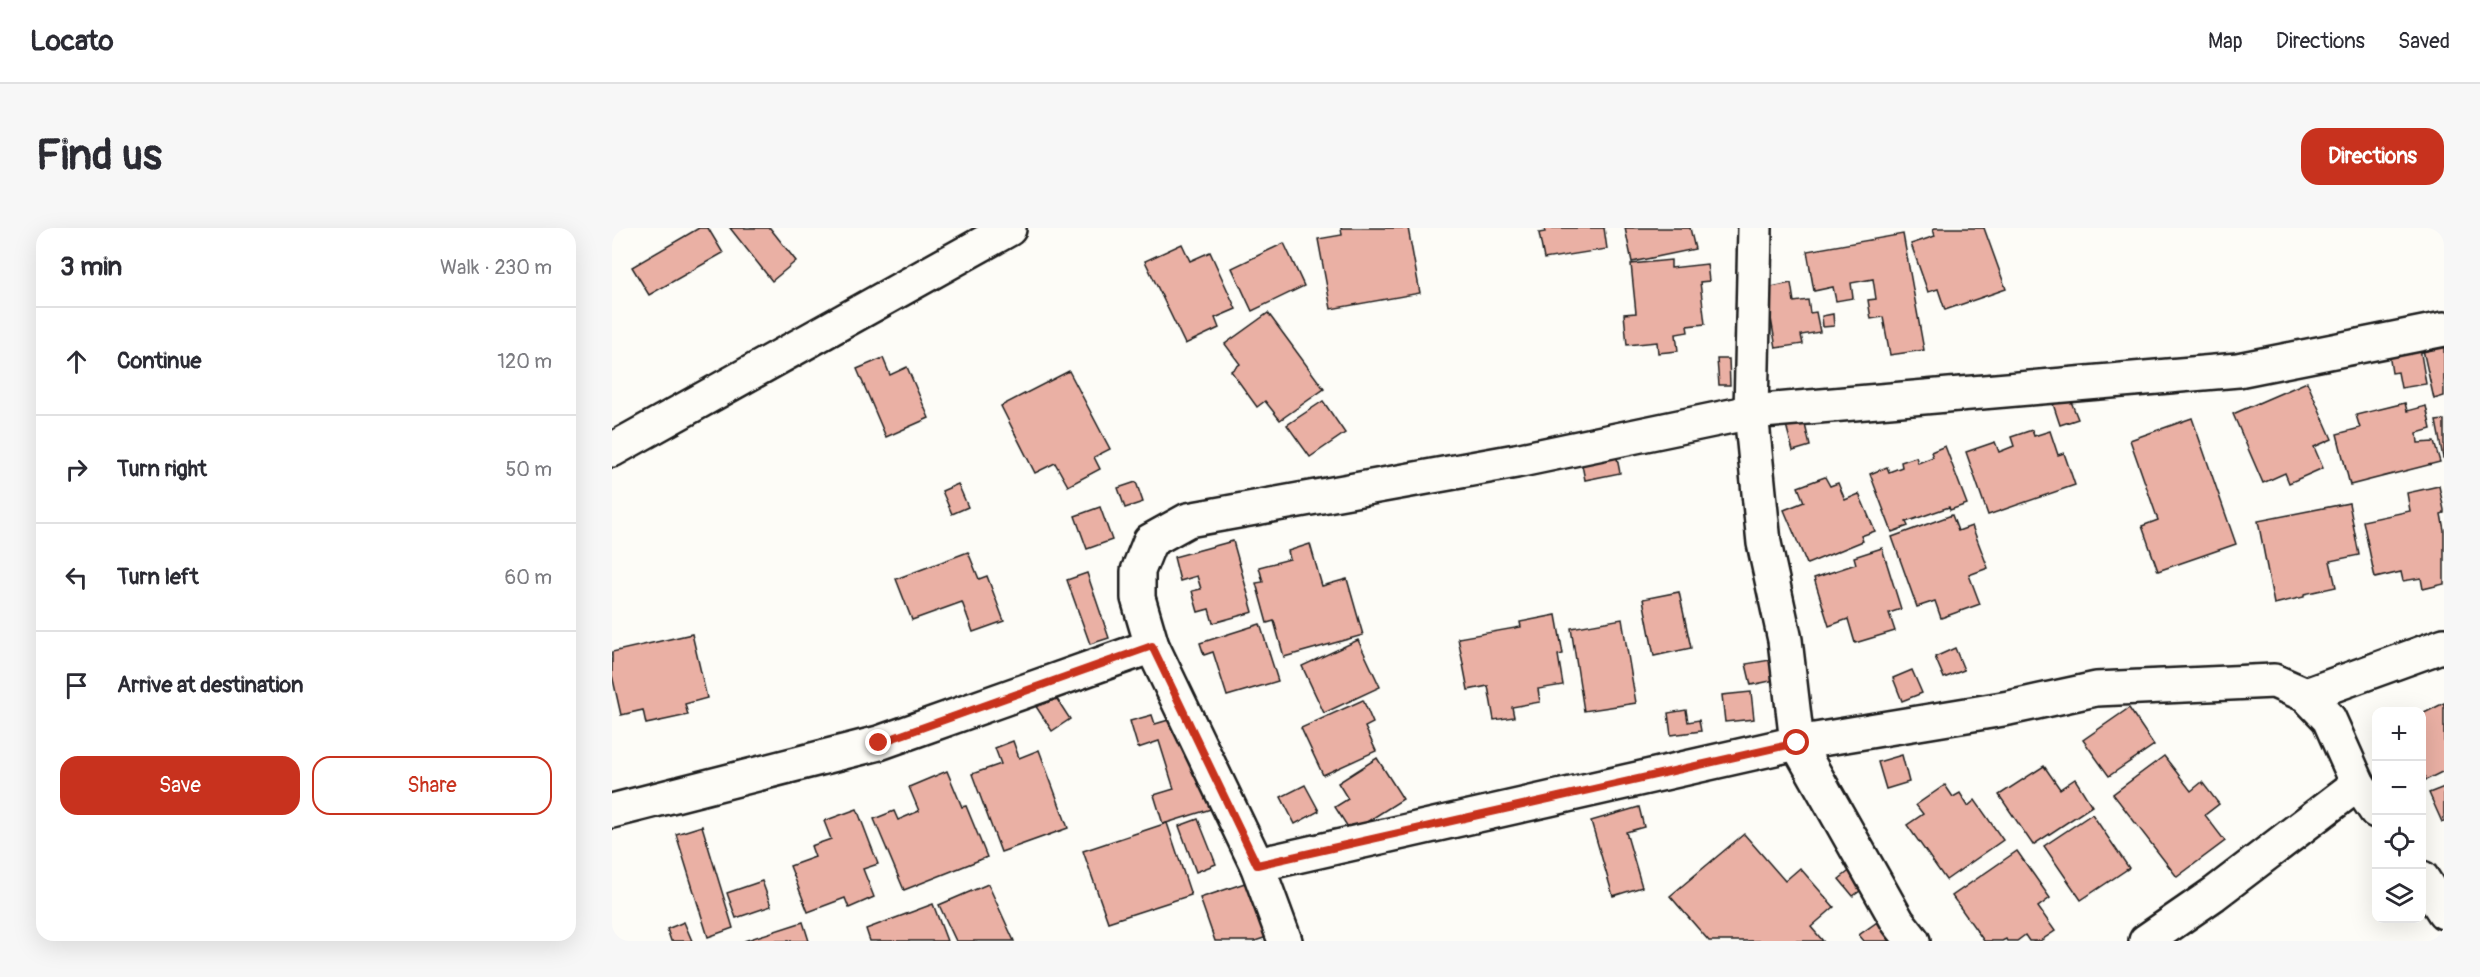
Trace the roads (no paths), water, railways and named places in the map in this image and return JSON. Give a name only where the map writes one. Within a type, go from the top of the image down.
[{"type":"street","points":[[612,450],[1011,228]]},
{"type":"street","points":[[1755,228],[1750,412],[1764,543],[1785,640],[1797,743],[1898,922],[1913,941]]},
{"type":"street","points":[[1285,941],[1257,865],[1152,646],[1138,598],[1138,571],[1150,541],[1188,520],[1516,461],[1750,412],[2238,370],[2444,328]]},
{"type":"street","points":[[2306,695],[2444,645]]},
{"type":"street","points":[[612,811],[879,743],[1152,646]]},
{"type":"street","points":[[1257,865],[1797,743],[2009,708],[2096,689],[2274,681],[2306,695],[2329,719],[2358,784],[2372,805]]},
{"type":"street","points":[[2146,941],[2214,894],[2358,784]]},
{"type":"street","points":[[2426,885],[2444,912]]}]
